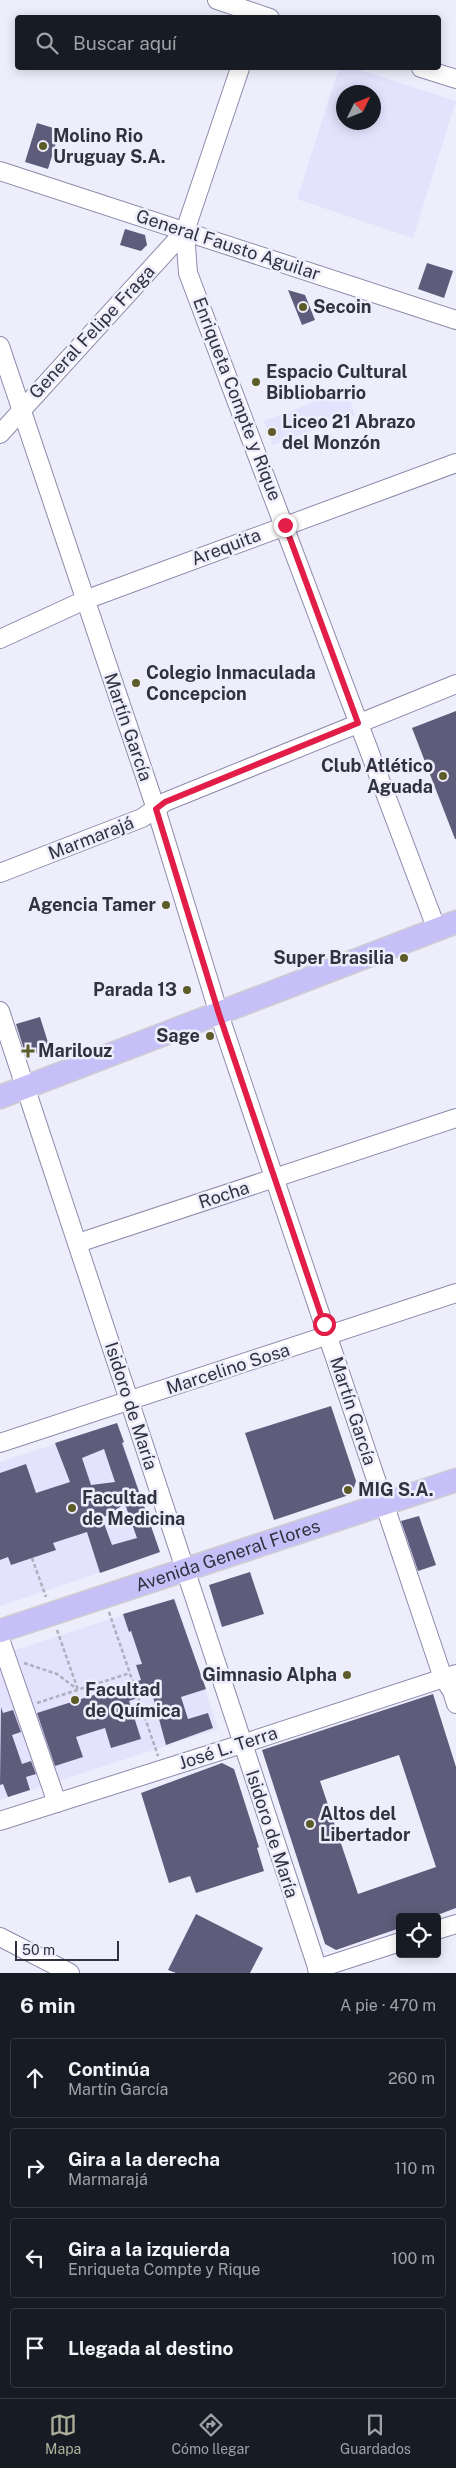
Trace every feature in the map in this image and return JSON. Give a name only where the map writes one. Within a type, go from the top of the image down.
[{"type":"main road","points":[[0,1097],[447,926]]},
{"type":"main road","name":"Avenida General Flores","points":[[0,1631],[456,1480]]},
{"type":"street","points":[[217,0],[262,12]]},
{"type":"street","points":[[185,231],[239,70]]},
{"type":"street","points":[[427,70],[456,79]]},
{"type":"street","name":"General Fausto Aguilar","points":[[0,171],[456,320]]},
{"type":"street","name":"General Felipe Fraga","points":[[0,434],[185,231]]},
{"type":"street","name":"Enriqueta Compte y Rique","points":[[185,231],[188,272],[285,525],[358,723],[447,926]]},
{"type":"street","points":[[158,261],[172,260],[188,272]]},
{"type":"street","name":"Martín García","points":[[0,346],[156,809],[219,1014],[276,1178],[384,1504],[453,1688]]},
{"type":"street","name":"Arequita","points":[[0,639],[85,600],[456,463]]},
{"type":"street","name":"Marmarajá","points":[[0,873],[142,818],[174,798],[456,684]]},
{"type":"street","name":"Isidoro de María","points":[[0,1011],[318,1971]]},
{"type":"street","name":"Rocha","points":[[78,1243],[456,1118]]},
{"type":"street","name":"Marcelino Sosa","points":[[0,1443],[456,1293]]},
{"type":"street","points":[[0,1639],[56,1803]]},
{"type":"street","name":"José L. Terra","points":[[0,1820],[242,1744],[453,1688]]},
{"type":"street","points":[[441,1929],[456,1924]]},
{"type":"street","points":[[0,1937],[70,1973]]},
{"type":"street","points":[[318,1971],[396,1943]]},
{"type":"path","points":[[104,1596],[162,1770]]},
{"type":"path","points":[[6,1657],[57,1674],[78,1690]]},
{"type":"path","points":[[24,1708],[130,1673]]},
{"type":"shaded area","points":[[338,70],[360,70],[456,101],[413,238],[297,199]]},
{"type":"shaded area","points":[[346,390],[355,415],[273,445],[264,421]]},
{"type":"shaded area","name":"Facultad de Medicina","points":[[117,1424],[160,1553],[0,1606],[0,1462]]},
{"type":"shaded area","name":"Facultad de Química","points":[[175,1598],[218,1729],[0,1800],[0,1655]]},
{"type":"building","name":"Molino Rio Uruguay S.A.","points":[[37,123],[60,130],[48,169],[25,162]]},
{"type":"building","points":[[125,229],[145,235],[147,245],[141,251],[120,245]]},
{"type":"building","points":[[427,263],[453,271],[444,298],[418,289]]},
{"type":"building","name":"Secoin","points":[[288,290],[305,295],[315,320],[302,325]]},
{"type":"building","name":"Club Atlético Aguada","points":[[456,711],[456,839],[455,839],[412,728]]},
{"type":"building","points":[[40,1017],[50,1049],[26,1056],[16,1024]]},
{"type":"building","points":[[331,1406],[356,1481],[352,1494],[274,1520],[245,1433]]},
{"type":"building","name":"Facultad de Medicina","points":[[117,1423],[124,1442],[122,1443],[160,1552],[100,1573],[87,1532],[53,1543],[56,1550],[11,1565],[8,1557],[0,1560],[0,1473],[26,1464],[36,1493],[70,1482],[55,1443]],"holes":[[[104,1449],[115,1482],[91,1485],[82,1458]],[[125,1504],[137,1538],[112,1545],[102,1518]]]},
{"type":"building","points":[[419,1516],[436,1565],[418,1571],[401,1521]]},
{"type":"building","points":[[250,1572],[264,1614],[222,1627],[209,1585]]},
{"type":"building","points":[[174,1599],[206,1689],[181,1697],[188,1719],[208,1713],[213,1728],[166,1745],[152,1693],[129,1701],[141,1739],[111,1748],[105,1728],[76,1737],[83,1757],[55,1766],[37,1713],[141,1680],[136,1665],[142,1664],[123,1614]]},
{"type":"building","name":"Altos del Libertador","points":[[433,1694],[456,1767],[456,1908],[441,1914],[396,1913],[396,1929],[336,1950],[325,1944],[262,1750]],"holes":[[[399,1755],[436,1867],[358,1894],[320,1781]]]},
{"type":"building","points":[[1,1707],[3,1713],[13,1710],[21,1732],[12,1735],[22,1764],[31,1761],[36,1774],[26,1777],[30,1790],[8,1797],[3,1784],[0,1785]]},
{"type":"building","points":[[222,1763],[234,1769],[259,1847],[257,1848],[264,1871],[196,1893],[190,1876],[169,1883],[141,1793]]},
{"type":"building","points":[[196,1914],[263,1948],[250,1973],[176,1973],[168,1970]]},
{"type":"place","name":"Molino Rio Uruguay S.A.","points":[[43,146]]},
{"type":"place","name":"Secoin","points":[[303,307]]},
{"type":"place","name":"Espacio Cultural Bibliobarrio","points":[[256,382]]},
{"type":"place","name":"Liceo 21 Abrazo del Monzón","points":[[272,432]]},
{"type":"place","name":"Colegio Inmaculada Concepcion","points":[[136,683]]},
{"type":"place","name":"Club Atlético Aguada","points":[[443,776]]},
{"type":"place","name":"Agencia Tamer","points":[[166,905]]},
{"type":"place","name":"Super Brasilia","points":[[404,958]]},
{"type":"place","name":"Parada 13","points":[[187,990]]},
{"type":"place","name":"Sage","points":[[210,1036]]},
{"type":"place","name":"Marilouz","points":[[28,1051]]},
{"type":"place","name":"MIG S.A.","points":[[348,1490]]},
{"type":"place","name":"Facultad de Medicina","points":[[72,1508]]},
{"type":"place","name":"Gimnasio Alpha","points":[[347,1675]]},
{"type":"place","name":"Facultad de Química","points":[[75,1700]]},
{"type":"place","name":"Altos del Libertador","points":[[310,1824]]},
{"type":"route","points":[[285,525],[358,723],[165,802],[156,809],[219,1014],[324,1324]]}]
